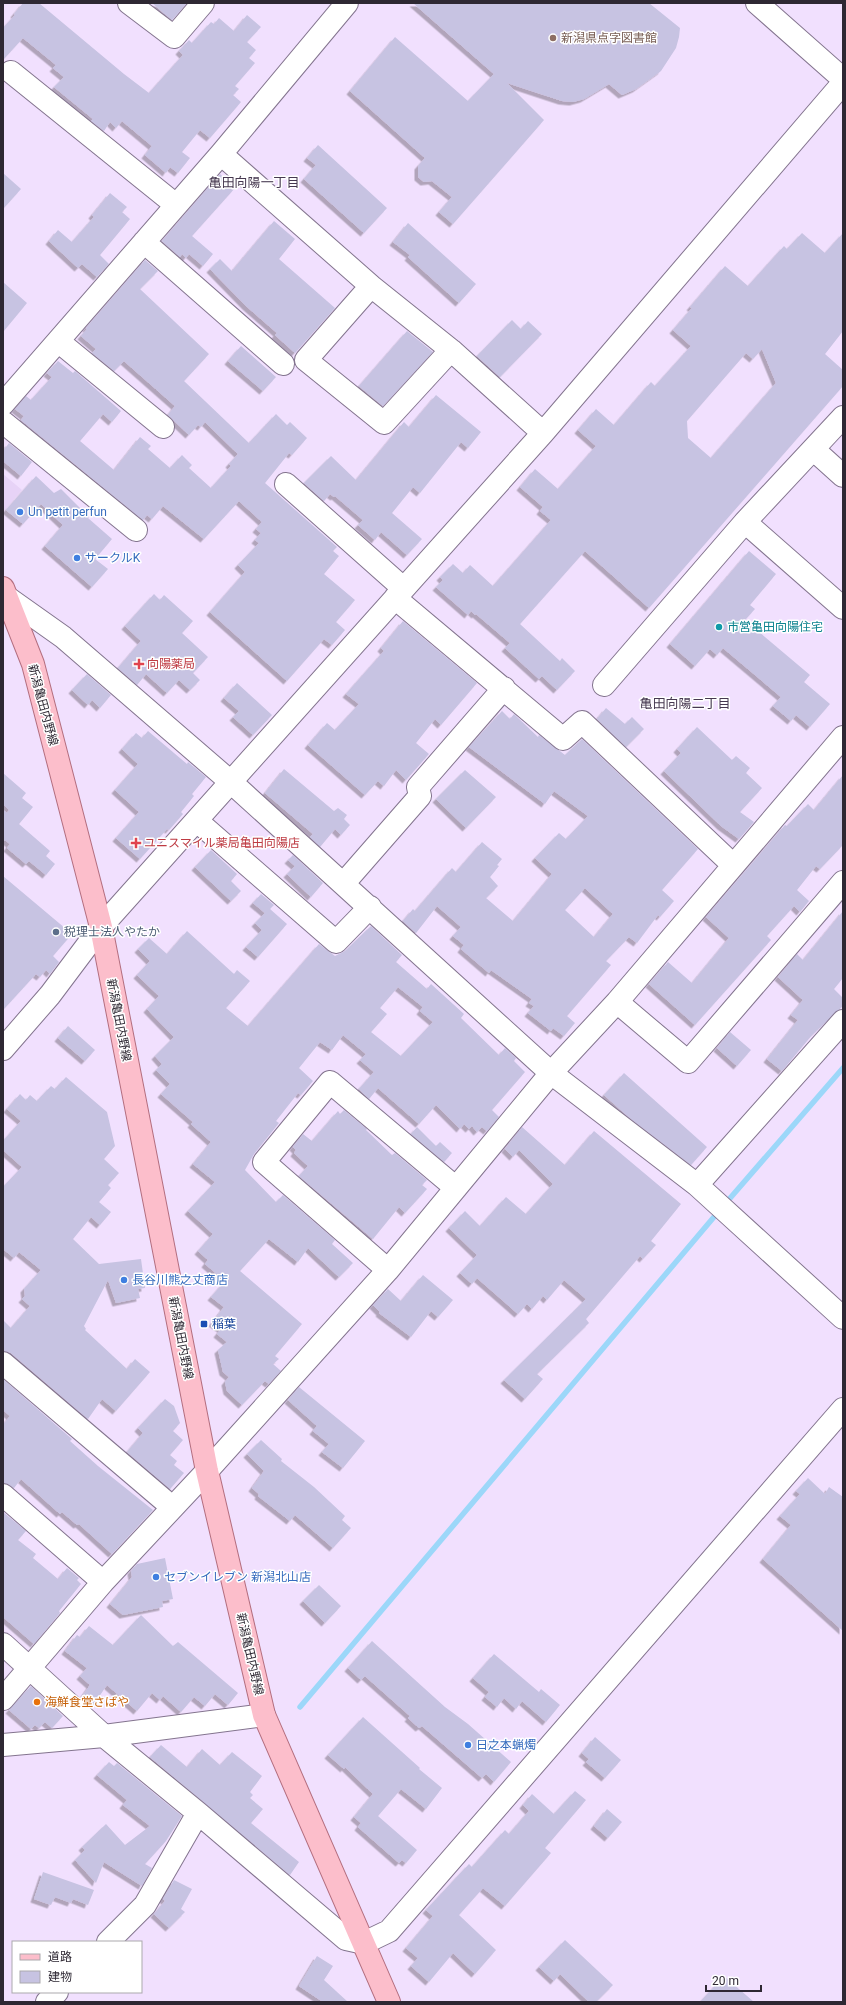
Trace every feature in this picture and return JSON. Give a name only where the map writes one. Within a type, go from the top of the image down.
[{"type":"main road","name":"新潟亀田内野線","points":[[6,593],[33,664],[101,927],[207,1471],[264,1715],[389,2002]]},
{"type":"street","points":[[128,3],[174,37],[203,3]]},
{"type":"street","points":[[3,404],[221,154],[347,3]]},
{"type":"street","points":[[757,3],[843,79]]},
{"type":"street","points":[[12,72],[176,205]]},
{"type":"street","points":[[3,1049],[50,995],[101,927],[232,783],[399,593],[543,433],[843,83]]},
{"type":"street","points":[[221,154],[371,286],[451,350],[543,433]]},
{"type":"street","points":[[144,242],[282,364]]},
{"type":"street","points":[[371,286],[306,360],[384,423],[451,350]]},
{"type":"street","points":[[58,341],[163,427]]},
{"type":"street","points":[[604,686],[745,522],[843,417]]},
{"type":"street","points":[[3,422],[136,530]]},
{"type":"street","points":[[813,449],[843,476]]},
{"type":"street","points":[[286,484],[399,593],[563,739],[582,722],[733,865]]},
{"type":"street","points":[[745,522],[843,608]]},
{"type":"street","points":[[6,593],[63,636],[232,783],[344,883],[551,1073],[696,1185],[843,1318]]},
{"type":"street","points":[[344,883],[420,796],[418,787],[504,688]]},
{"type":"street","points":[[3,1699],[29,1666],[103,1582],[207,1471],[388,1270],[551,1073],[617,1002],[843,737]]},
{"type":"street","points":[[197,821],[336,942],[370,907]]},
{"type":"street","points":[[617,1002],[688,1062],[843,882]]},
{"type":"street","points":[[696,1185],[843,1021]]},
{"type":"street","points":[[388,1270],[264,1162],[330,1082],[456,1188]]},
{"type":"street","points":[[3,1363],[172,1507]]},
{"type":"street","points":[[3,1644],[29,1666],[104,1736],[198,1812],[346,1939],[364,1943],[389,1931],[843,1410]]},
{"type":"street","points":[[3,1495],[103,1582]]},
{"type":"street","points":[[3,1745],[104,1736],[264,1715]]},
{"type":"street","points":[[109,1941],[145,1905],[198,1812]]},
{"type":"shaded area","points":[[3,474],[22,490],[3,512]]},
{"type":"building","points":[[23,3],[39,3],[149,93],[183,55],[179,51],[189,40],[192,43],[211,22],[214,24],[219,18],[234,31],[247,15],[261,27],[247,42],[256,50],[249,58],[255,63],[235,86],[239,89],[233,95],[241,102],[210,138],[200,130],[182,152],[190,158],[178,173],[170,167],[166,173],[145,155],[152,146],[122,121],[116,128],[110,122],[104,131],[91,121],[93,119],[54,87],[64,77],[53,68],[56,65],[23,38],[3,60],[3,28],[15,15],[14,14]]},
{"type":"building","points":[[152,3],[187,3],[172,20]]},
{"type":"building","points":[[413,3],[649,3],[680,28],[676,48],[661,71],[636,89],[622,95],[609,84],[584,99],[573,102],[562,101],[507,83],[544,120],[453,224],[439,212],[452,197],[432,181],[424,182],[418,177],[418,166],[425,158],[350,91],[395,37],[468,101],[494,74]]},
{"type":"building","points":[[318,145],[387,208],[364,233],[304,179],[316,165],[307,158]]},
{"type":"building","points":[[3,173],[21,189],[3,209]]},
{"type":"building","points":[[220,174],[235,188],[192,236],[213,254],[203,266],[189,254],[186,258],[182,254],[180,257],[162,241]]},
{"type":"building","points":[[110,193],[127,207],[122,212],[130,219],[100,255],[109,264],[97,277],[82,264],[78,268],[49,241],[58,230],[72,242],[94,217],[92,215]]},
{"type":"building","points":[[274,221],[295,239],[279,259],[335,308],[295,353],[275,335],[277,333],[246,306],[210,269],[220,259],[232,271]]},
{"type":"building","points":[[408,223],[476,284],[459,303],[408,257],[410,255],[393,242]]},
{"type":"building","points":[[802,233],[825,253],[843,233],[843,331],[825,354],[843,370],[843,386],[649,608],[585,551],[520,624],[560,661],[562,658],[575,671],[557,690],[542,676],[539,679],[505,648],[510,643],[476,614],[475,615],[471,611],[468,615],[436,587],[443,580],[440,577],[453,564],[463,573],[470,565],[493,586],[551,520],[540,511],[543,507],[520,487],[535,469],[558,489],[596,446],[578,430],[596,409],[614,425],[651,382],[655,386],[691,346],[673,330],[692,308],[690,307],[725,266],[748,286],[784,246],[787,249]],"holes":[[[762,349],[776,383],[711,458],[688,438],[687,421],[746,353],[753,359]]]},
{"type":"building","points":[[145,260],[158,271],[140,289],[209,354],[184,381],[249,443],[276,414],[287,425],[290,422],[307,438],[292,455],[289,453],[265,483],[337,547],[333,551],[339,556],[324,574],[355,600],[336,622],[345,630],[332,645],[324,639],[287,681],[210,612],[245,572],[238,565],[259,543],[255,540],[261,533],[256,529],[262,522],[239,501],[204,539],[163,506],[152,519],[147,515],[143,520],[21,420],[24,416],[15,409],[26,396],[31,400],[52,377],[47,373],[58,361],[73,373],[75,371],[121,411],[112,422],[103,414],[80,441],[114,470],[140,437],[151,446],[148,449],[170,468],[182,455],[192,465],[189,468],[211,488],[231,466],[229,464],[238,454],[205,422],[201,427],[198,425],[189,435],[168,415],[175,406],[124,361],[114,371],[92,353],[96,349],[81,336],[87,329],[86,328]]},
{"type":"building","points":[[3,282],[27,303],[3,332]]},
{"type":"building","points":[[512,320],[521,329],[528,321],[542,334],[500,377],[477,356]]},
{"type":"building","points":[[407,331],[433,352],[383,406],[359,386]]},
{"type":"building","points":[[241,346],[276,377],[263,391],[228,361]]},
{"type":"building","points":[[436,395],[481,432],[468,448],[461,442],[420,493],[413,487],[392,513],[422,539],[407,555],[381,532],[375,540],[358,525],[363,520],[335,496],[334,497],[330,494],[324,501],[304,483],[331,456],[356,480],[404,422],[409,427]]},
{"type":"building","points":[[9,443],[32,462],[21,476],[3,461],[3,451]]},
{"type":"building","points":[[36,476],[54,493],[61,489],[89,517],[88,518],[112,539],[95,559],[108,569],[92,587],[45,546],[63,525],[41,504],[23,524],[6,510]]},
{"type":"building","name":"市営亀田向陽住宅","points":[[749,551],[776,574],[750,605],[755,609],[745,620],[810,675],[804,682],[830,704],[810,727],[796,715],[791,721],[773,706],[781,697],[723,648],[717,655],[710,649],[695,666],[670,644]]},
{"type":"building","points":[[154,594],[160,600],[164,595],[193,621],[182,633],[208,657],[193,673],[200,680],[190,690],[179,680],[167,693],[146,674],[137,685],[118,668],[141,641],[125,626]]},
{"type":"building","points":[[403,621],[477,683],[441,725],[435,719],[416,743],[429,754],[406,780],[396,770],[384,786],[378,781],[365,795],[308,745],[327,723],[335,730],[359,704],[346,694],[384,651],[381,648]]},
{"type":"building","points":[[87,674],[111,695],[100,708],[92,700],[88,705],[72,690]]},
{"type":"building","points":[[237,683],[272,715],[253,735],[233,717],[239,711],[224,698]]},
{"type":"building","points":[[606,708],[625,724],[632,717],[644,729],[626,747],[597,719]]},
{"type":"building","points":[[502,711],[510,719],[514,714],[538,737],[539,735],[565,755],[582,739],[698,849],[662,890],[674,901],[660,917],[658,915],[637,943],[629,937],[606,961],[611,965],[567,1016],[575,1023],[564,1036],[553,1028],[551,1031],[528,1013],[534,1006],[529,1003],[532,999],[491,970],[489,973],[461,949],[464,945],[453,936],[461,927],[437,906],[416,933],[403,921],[413,909],[415,911],[452,868],[456,872],[482,842],[502,859],[497,865],[499,866],[490,877],[498,886],[486,898],[513,921],[552,874],[535,858],[559,833],[566,839],[588,816],[554,791],[545,804],[469,747]],"holes":[[[585,888],[613,914],[594,937],[565,910]]]},
{"type":"building","points":[[697,727],[732,760],[736,756],[750,768],[746,773],[762,788],[740,812],[754,822],[739,839],[721,826],[664,771],[681,753],[677,749]]},
{"type":"building","points":[[148,731],[187,764],[188,762],[206,777],[192,794],[194,796],[181,812],[183,814],[169,830],[167,829],[140,859],[116,838],[139,812],[115,790],[138,764],[122,749],[136,733],[142,738]]},
{"type":"building","points":[[284,769],[334,811],[338,808],[347,815],[344,819],[350,825],[341,835],[335,829],[320,847],[310,837],[313,834],[265,793]]},
{"type":"building","points":[[465,770],[496,797],[466,828],[436,799]]},
{"type":"building","points":[[3,773],[26,793],[22,798],[33,807],[19,824],[50,851],[46,856],[55,864],[46,875],[29,861],[26,864],[7,848],[10,844],[5,840],[3,842],[3,810],[7,813],[9,810],[3,804]]},
{"type":"building","points":[[843,775],[843,845],[820,869],[816,866],[797,890],[809,901],[800,912],[794,906],[767,936],[771,940],[695,1025],[649,984],[668,962],[692,983],[729,938],[706,917],[785,825],[787,826],[808,804],[814,810]]},
{"type":"building","points":[[211,850],[237,874],[231,881],[241,891],[231,901],[195,867]]},
{"type":"building","points":[[293,855],[323,883],[311,897],[287,874],[295,866],[288,860]]},
{"type":"building","points":[[3,876],[72,934],[53,956],[59,962],[50,974],[46,970],[40,977],[36,974],[3,1010]]},
{"type":"building","points":[[261,894],[274,905],[270,909],[287,924],[258,957],[246,947],[262,930],[255,923],[265,913],[253,903]]},
{"type":"building","points":[[843,911],[843,978],[834,989],[843,998],[843,1006],[812,1035],[782,1071],[767,1059],[798,1020],[791,1015],[803,1000],[778,977],[797,954],[803,960]]},
{"type":"building","points":[[371,926],[402,955],[396,962],[427,989],[431,984],[464,1014],[461,1018],[499,1055],[505,1048],[516,1058],[514,1061],[525,1072],[492,1110],[499,1117],[487,1131],[482,1127],[477,1132],[472,1126],[469,1129],[464,1124],[460,1129],[436,1105],[419,1124],[378,1088],[369,1099],[359,1089],[374,1072],[360,1060],[366,1054],[343,1035],[332,1050],[320,1042],[299,1068],[313,1081],[301,1095],[298,1093],[276,1121],[279,1123],[254,1154],[245,1170],[276,1202],[283,1195],[335,1240],[332,1244],[353,1263],[339,1277],[308,1248],[298,1262],[269,1239],[240,1271],[302,1324],[275,1356],[279,1359],[273,1364],[281,1371],[269,1384],[265,1381],[242,1405],[227,1391],[225,1382],[229,1377],[223,1372],[218,1350],[227,1342],[217,1334],[221,1329],[212,1323],[224,1307],[211,1297],[225,1281],[205,1264],[208,1260],[198,1251],[213,1234],[188,1211],[215,1182],[193,1164],[211,1142],[191,1124],[193,1122],[161,1094],[170,1084],[156,1070],[162,1064],[155,1056],[174,1037],[147,1009],[159,996],[137,975],[150,961],[138,949],[149,938],[167,954],[187,931],[234,974],[237,970],[250,981],[226,1008],[248,1026],[319,944],[335,956],[345,951]],"holes":[[[398,987],[423,1007],[420,1011],[433,1022],[401,1056],[371,1032],[387,1014],[380,1008]]]},
{"type":"building","points":[[68,1026],[95,1050],[85,1061],[58,1038]]},
{"type":"building","points":[[730,1032],[751,1050],[737,1066],[717,1048]]},
{"type":"building","points":[[624,1073],[707,1147],[691,1165],[631,1119],[604,1095]]},
{"type":"building","points":[[66,1077],[107,1112],[115,1146],[104,1159],[119,1173],[108,1185],[111,1188],[99,1202],[111,1212],[100,1225],[91,1217],[73,1239],[99,1264],[141,1259],[145,1288],[138,1289],[140,1298],[116,1303],[108,1280],[84,1326],[86,1329],[85,1330],[127,1369],[135,1359],[150,1372],[116,1411],[102,1399],[88,1419],[11,1353],[3,1351],[3,1320],[11,1328],[30,1306],[22,1299],[25,1296],[24,1289],[41,1270],[19,1252],[14,1258],[3,1249],[3,1187],[22,1167],[3,1150],[3,1141],[21,1121],[7,1109],[20,1094],[26,1100],[30,1095],[37,1101],[51,1086],[55,1089]]},
{"type":"building","points":[[344,1110],[367,1129],[366,1130],[392,1155],[395,1153],[427,1180],[422,1185],[427,1189],[405,1213],[399,1207],[373,1239],[299,1176],[308,1166],[294,1153],[296,1150],[293,1147],[303,1134],[312,1141],[338,1111],[340,1114]]},
{"type":"building","points":[[417,1127],[436,1146],[440,1142],[452,1153],[444,1162],[411,1134]]},
{"type":"building","points":[[522,1127],[565,1165],[594,1131],[681,1204],[651,1241],[656,1245],[643,1259],[640,1256],[586,1319],[589,1323],[537,1374],[543,1379],[525,1399],[504,1380],[586,1299],[564,1280],[547,1300],[543,1296],[532,1309],[527,1304],[518,1314],[477,1278],[472,1284],[460,1273],[477,1255],[449,1228],[465,1211],[480,1226],[506,1197],[526,1214],[553,1184],[519,1150],[513,1157],[505,1149]]},
{"type":"building","points":[[423,1275],[453,1300],[438,1317],[431,1311],[411,1337],[379,1313],[380,1312],[373,1305],[388,1289],[401,1301]]},
{"type":"building","points":[[3,1379],[72,1439],[70,1441],[98,1466],[153,1510],[112,1554],[79,1524],[77,1525],[62,1512],[60,1514],[21,1479],[14,1488],[3,1483],[3,1425],[10,1416],[3,1410]]},
{"type":"building","points":[[299,1387],[365,1441],[343,1468],[322,1452],[329,1444],[313,1431],[317,1426],[288,1400]]},
{"type":"building","points":[[165,1399],[174,1406],[180,1423],[173,1431],[183,1440],[170,1455],[177,1461],[174,1465],[184,1473],[170,1489],[127,1452],[143,1433],[138,1428]]},
{"type":"building","points":[[261,1440],[282,1459],[281,1461],[314,1487],[345,1516],[342,1520],[351,1528],[333,1548],[295,1515],[290,1521],[258,1496],[259,1494],[252,1488],[264,1471],[247,1454]]},
{"type":"building","points":[[808,1478],[825,1494],[829,1487],[843,1497],[843,1631],[763,1559],[791,1525],[780,1516],[800,1494],[796,1491]]},
{"type":"building","points":[[3,1512],[26,1531],[18,1540],[36,1554],[33,1558],[58,1579],[67,1568],[79,1578],[77,1580],[81,1584],[59,1611],[60,1613],[34,1644],[3,1617]]},
{"type":"building","points":[[165,1558],[173,1599],[162,1601],[163,1607],[123,1615],[110,1604],[132,1577],[131,1571],[137,1564]]},
{"type":"building","points":[[319,1585],[341,1606],[325,1623],[303,1601]]},
{"type":"building","points":[[141,1615],[173,1646],[178,1642],[238,1693],[228,1705],[215,1694],[205,1706],[194,1697],[181,1712],[163,1696],[160,1700],[152,1693],[137,1711],[107,1685],[92,1707],[81,1698],[90,1685],[80,1676],[87,1668],[65,1651],[77,1635],[80,1637],[89,1626],[113,1645]]},
{"type":"building","points":[[372,1641],[445,1707],[468,1724],[511,1762],[494,1782],[486,1774],[482,1778],[422,1726],[419,1728],[408,1718],[410,1716],[365,1676],[361,1680],[348,1668]]},
{"type":"building","points":[[494,1654],[539,1692],[541,1689],[560,1705],[546,1722],[522,1701],[516,1709],[504,1698],[497,1707],[485,1697],[489,1692],[473,1678]]},
{"type":"building","points":[[31,1686],[63,1716],[52,1728],[45,1722],[39,1728],[35,1725],[31,1729],[9,1710]]},
{"type":"building","points":[[363,1717],[420,1768],[419,1769],[442,1788],[426,1809],[401,1789],[378,1816],[417,1850],[406,1863],[402,1860],[399,1863],[358,1827],[361,1823],[354,1817],[373,1794],[345,1767],[344,1769],[328,1755]]},
{"type":"building","points":[[595,1737],[621,1760],[605,1778],[586,1762],[589,1759],[582,1753]]},
{"type":"building","points":[[161,1745],[187,1767],[202,1749],[220,1765],[232,1752],[262,1776],[250,1792],[253,1795],[250,1798],[263,1809],[251,1823],[299,1862],[290,1875],[150,1757]]},
{"type":"building","points":[[109,1762],[114,1766],[117,1763],[182,1816],[166,1841],[145,1864],[152,1868],[142,1886],[104,1862],[96,1883],[75,1860],[85,1850],[82,1847],[106,1824],[125,1845],[150,1826],[123,1805],[127,1800],[97,1775]]},
{"type":"building","points":[[575,1791],[586,1800],[545,1848],[551,1853],[505,1906],[483,1888],[459,1915],[496,1950],[475,1974],[453,1953],[429,1982],[411,1966],[418,1958],[406,1948],[433,1916],[426,1910],[469,1864],[472,1867],[505,1830],[509,1834],[529,1811],[523,1805],[532,1794],[554,1814]]},
{"type":"building","points":[[607,1809],[622,1822],[608,1838],[594,1826]]},
{"type":"building","points":[[43,1872],[94,1890],[88,1905],[73,1899],[71,1903],[55,1897],[51,1905],[34,1899]]},
{"type":"building","points":[[174,1880],[192,1889],[181,1909],[185,1912],[169,1928],[154,1914],[165,1901],[163,1899]]},
{"type":"building","points":[[565,1940],[613,1985],[596,2002],[589,2002],[560,1974],[554,1981],[539,1967]]},
{"type":"building","points":[[317,1956],[333,1966],[324,1980],[348,2002],[323,2002],[299,1986]]},
{"type":"building","points":[[724,1976],[754,2002],[700,2002]]},
{"type":"waterway","points":[[725,1204],[843,1068]]},
{"type":"waterway","points":[[300,1707],[719,1211]]},
{"type":"place","name":"新潟県点字図書館","points":[[553,38]]},
{"type":"place","name":"Un petit perfun","points":[[20,512]]},
{"type":"place","name":"サークルK","points":[[77,558]]},
{"type":"place","name":"市営亀田向陽住宅","points":[[719,627]]},
{"type":"place","name":"向陽薬局","points":[[139,664]]},
{"type":"place","name":"ユニスマイル薬局亀田向陽店","points":[[136,843]]},
{"type":"place","name":"税理士法人やたか","points":[[56,932]]},
{"type":"place","name":"長谷川熊之丈商店","points":[[124,1280]]},
{"type":"place","name":"稲葉","points":[[204,1324]]},
{"type":"place","name":"セブンイレブン 新潟北山店","points":[[156,1577]]},
{"type":"place","name":"海鮮食堂さばや","points":[[37,1702]]},
{"type":"place","name":"日之本蝋燭","points":[[468,1745]]},
{"type":"district","name":"亀田向陽一丁目","points":[[254,182]]},
{"type":"district","name":"亀田向陽二丁目","points":[[685,703]]}]
